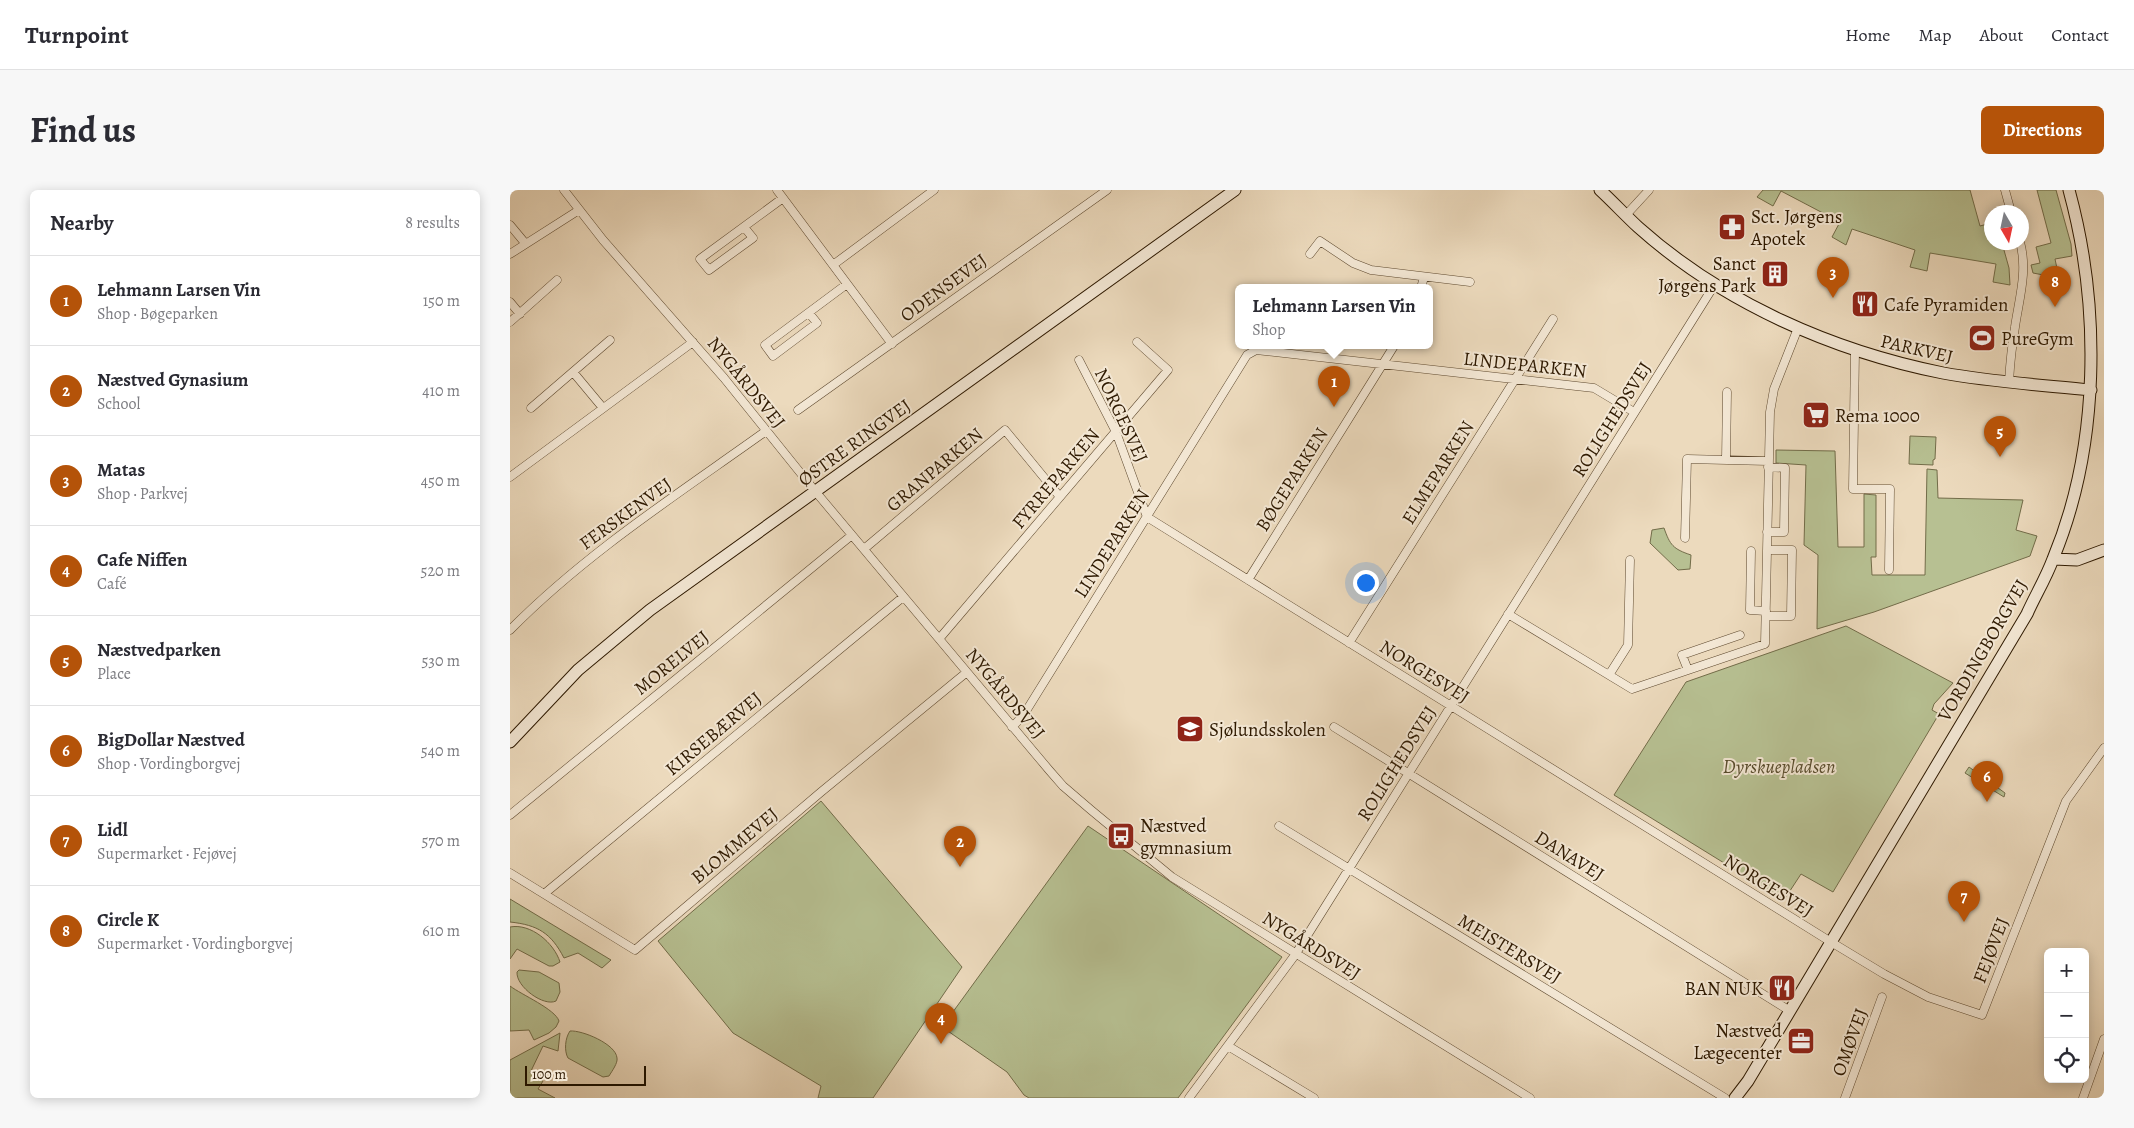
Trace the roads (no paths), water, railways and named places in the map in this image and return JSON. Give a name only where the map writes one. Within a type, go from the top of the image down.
[{"type":"street","name":"NYGÅRDSVEJ","points":[[564,190],[644,288],[724,378],[815,491],[1063,786],[1172,877],[1530,1098]]},
{"type":"street","points":[[777,190],[892,344]]},
{"type":"street","points":[[833,265],[934,190]]},
{"type":"street","name":"ODENSEVEJ","points":[[798,410],[1107,190]]},
{"type":"street","name":"ØSTRE RINGVEJ","points":[[510,742],[578,670],[650,610],[1235,190]]},
{"type":"street","name":"PARKVEJ","points":[[1600,190],[1626,215],[1673,254],[1715,284],[1798,328],[1855,350],[1945,373],[2009,382],[2091,390]]},
{"type":"street","points":[[1626,215],[1649,190]]},
{"type":"street","points":[[2005,190],[2010,205]]},
{"type":"street","name":"VORDINGBORGVEJ","points":[[1735,1098],[1748,1081],[2026,614],[2054,559],[2074,496],[2085,445],[2091,390],[2090,329],[2085,264],[2069,190]]},
{"type":"street","points":[[744,227],[752,238],[708,270],[700,259],[783,198]]},
{"type":"street","points":[[510,254],[579,210]]},
{"type":"street","points":[[510,225],[525,243]]},
{"type":"street","points":[[1310,254],[1320,241],[1352,264],[1371,270],[1470,282]]},
{"type":"street","points":[[2009,382],[2024,265],[2021,250]]},
{"type":"street","points":[[1422,284],[1424,276]]},
{"type":"street","points":[[510,322],[557,280]]},
{"type":"street","points":[[808,312],[816,323],[772,356],[764,345],[808,312],[847,284]]},
{"type":"street","name":"ROLIGHEDSVEJ","points":[[1189,1098],[1295,954],[1715,284]]},
{"type":"street","points":[[510,302],[520,314]]},
{"type":"street","name":"ELMEPARKEN","points":[[1349,643],[1552,320]]},
{"type":"street","points":[[1508,614],[1632,689],[1765,644],[1770,412],[1774,389],[1798,328]]},
{"type":"street","points":[[531,408],[610,340]]},
{"type":"street","points":[[510,477],[693,342]]},
{"type":"street","name":"FYRREPARKEN","points":[[939,640],[1168,370],[1138,342]]},
{"type":"street","name":"BØGEPARKEN","points":[[1248,580],[1392,349]]},
{"type":"street","name":"LINDEPARKEN","points":[[1012,726],[1023,716],[1247,355],[1256,350],[1594,388],[1634,412]]},
{"type":"street","name":"PARKVEJ","points":[[1855,350],[1853,489],[1890,489],[1889,570]]},
{"type":"street","name":"NORGESVEJ","points":[[1079,360],[1116,432],[1147,517],[1831,942]]},
{"type":"street","points":[[573,372],[603,408]]},
{"type":"street","points":[[1726,460],[1727,392]]},
{"type":"street","name":"GRANPARKEN","points":[[864,549],[1005,430],[1060,497]]},
{"type":"street","name":"FERSKENVEJ","points":[[510,630],[582,565],[634,525],[766,431]]},
{"type":"street","points":[[1685,538],[1687,459],[1726,460],[1768,464],[1785,468],[1784,532],[1767,532]]},
{"type":"street","name":"MORELVEJ","points":[[510,815],[852,535]]},
{"type":"street","points":[[1751,551],[1750,610],[1791,616],[1792,550],[1767,550]]},
{"type":"street","points":[[2054,559],[2077,560],[2104,550]]},
{"type":"street","points":[[1609,675],[1628,645],[1630,560]]},
{"type":"street","name":"KIRSEBÆRVEJ","points":[[544,894],[904,597]]},
{"type":"street","points":[[1688,670],[1682,655],[1740,635]]},
{"type":"street","name":"BLOMMEVEJ","points":[[510,873],[635,950],[821,792],[967,672]]},
{"type":"street","name":"DANAVEJ","points":[[1334,727],[1790,1010]]},
{"type":"street","name":"FEJØVEJ","points":[[1831,942],[1884,974],[1928,997],[1982,1015],[2066,801],[2104,748]]},
{"type":"street","name":"MEISTERSVEJ","points":[[1279,826],[1725,1098]]},
{"type":"street","name":"OMØVEJ","points":[[1845,1098],[1882,997]]},
{"type":"street","points":[[2083,1098],[2104,1039]]},
{"type":"street","points":[[1228,1046],[1314,1098]]},
{"type":"street","name":"VORDINGBORGVEJ","points":[[1744,1098],[1748,1081]]},
{"type":"place","name":"Sct. Jørgens Apotek","points":[[1732,227]]},
{"type":"place","name":"Sanct Jørgens Park","points":[[1775,274]]},
{"type":"place","name":"Matas","points":[[1833,298]]},
{"type":"place","name":"Cafe Pyramiden","points":[[1865,304]]},
{"type":"place","name":"Circle K","points":[[2055,307]]},
{"type":"place","name":"PureGym","points":[[1982,338]]},
{"type":"place","name":"Lehmann Larsen Vin","points":[[1334,407]]},
{"type":"place","name":"Rema 1000","points":[[1816,415]]},
{"type":"place","name":"Næstvedparken","points":[[2000,457]]},
{"type":"place","name":"Sjølundsskolen","points":[[1190,729]]},
{"type":"place","name":"BigDollar Næstved","points":[[1987,802]]},
{"type":"place","name":"Næstved gymnasium","points":[[1121,836]]},
{"type":"place","name":"Næstved Gynasium","points":[[960,867]]},
{"type":"place","name":"Lidl","points":[[1964,922]]},
{"type":"place","name":"BAN NUK","points":[[1782,988]]},
{"type":"place","name":"Næstved Lægecenter","points":[[1801,1041]]},
{"type":"place","name":"Cafe Niffen","points":[[941,1044]]},
{"type":"park label","name":"Dyrskuepladsen","points":[[1779,766]]}]
